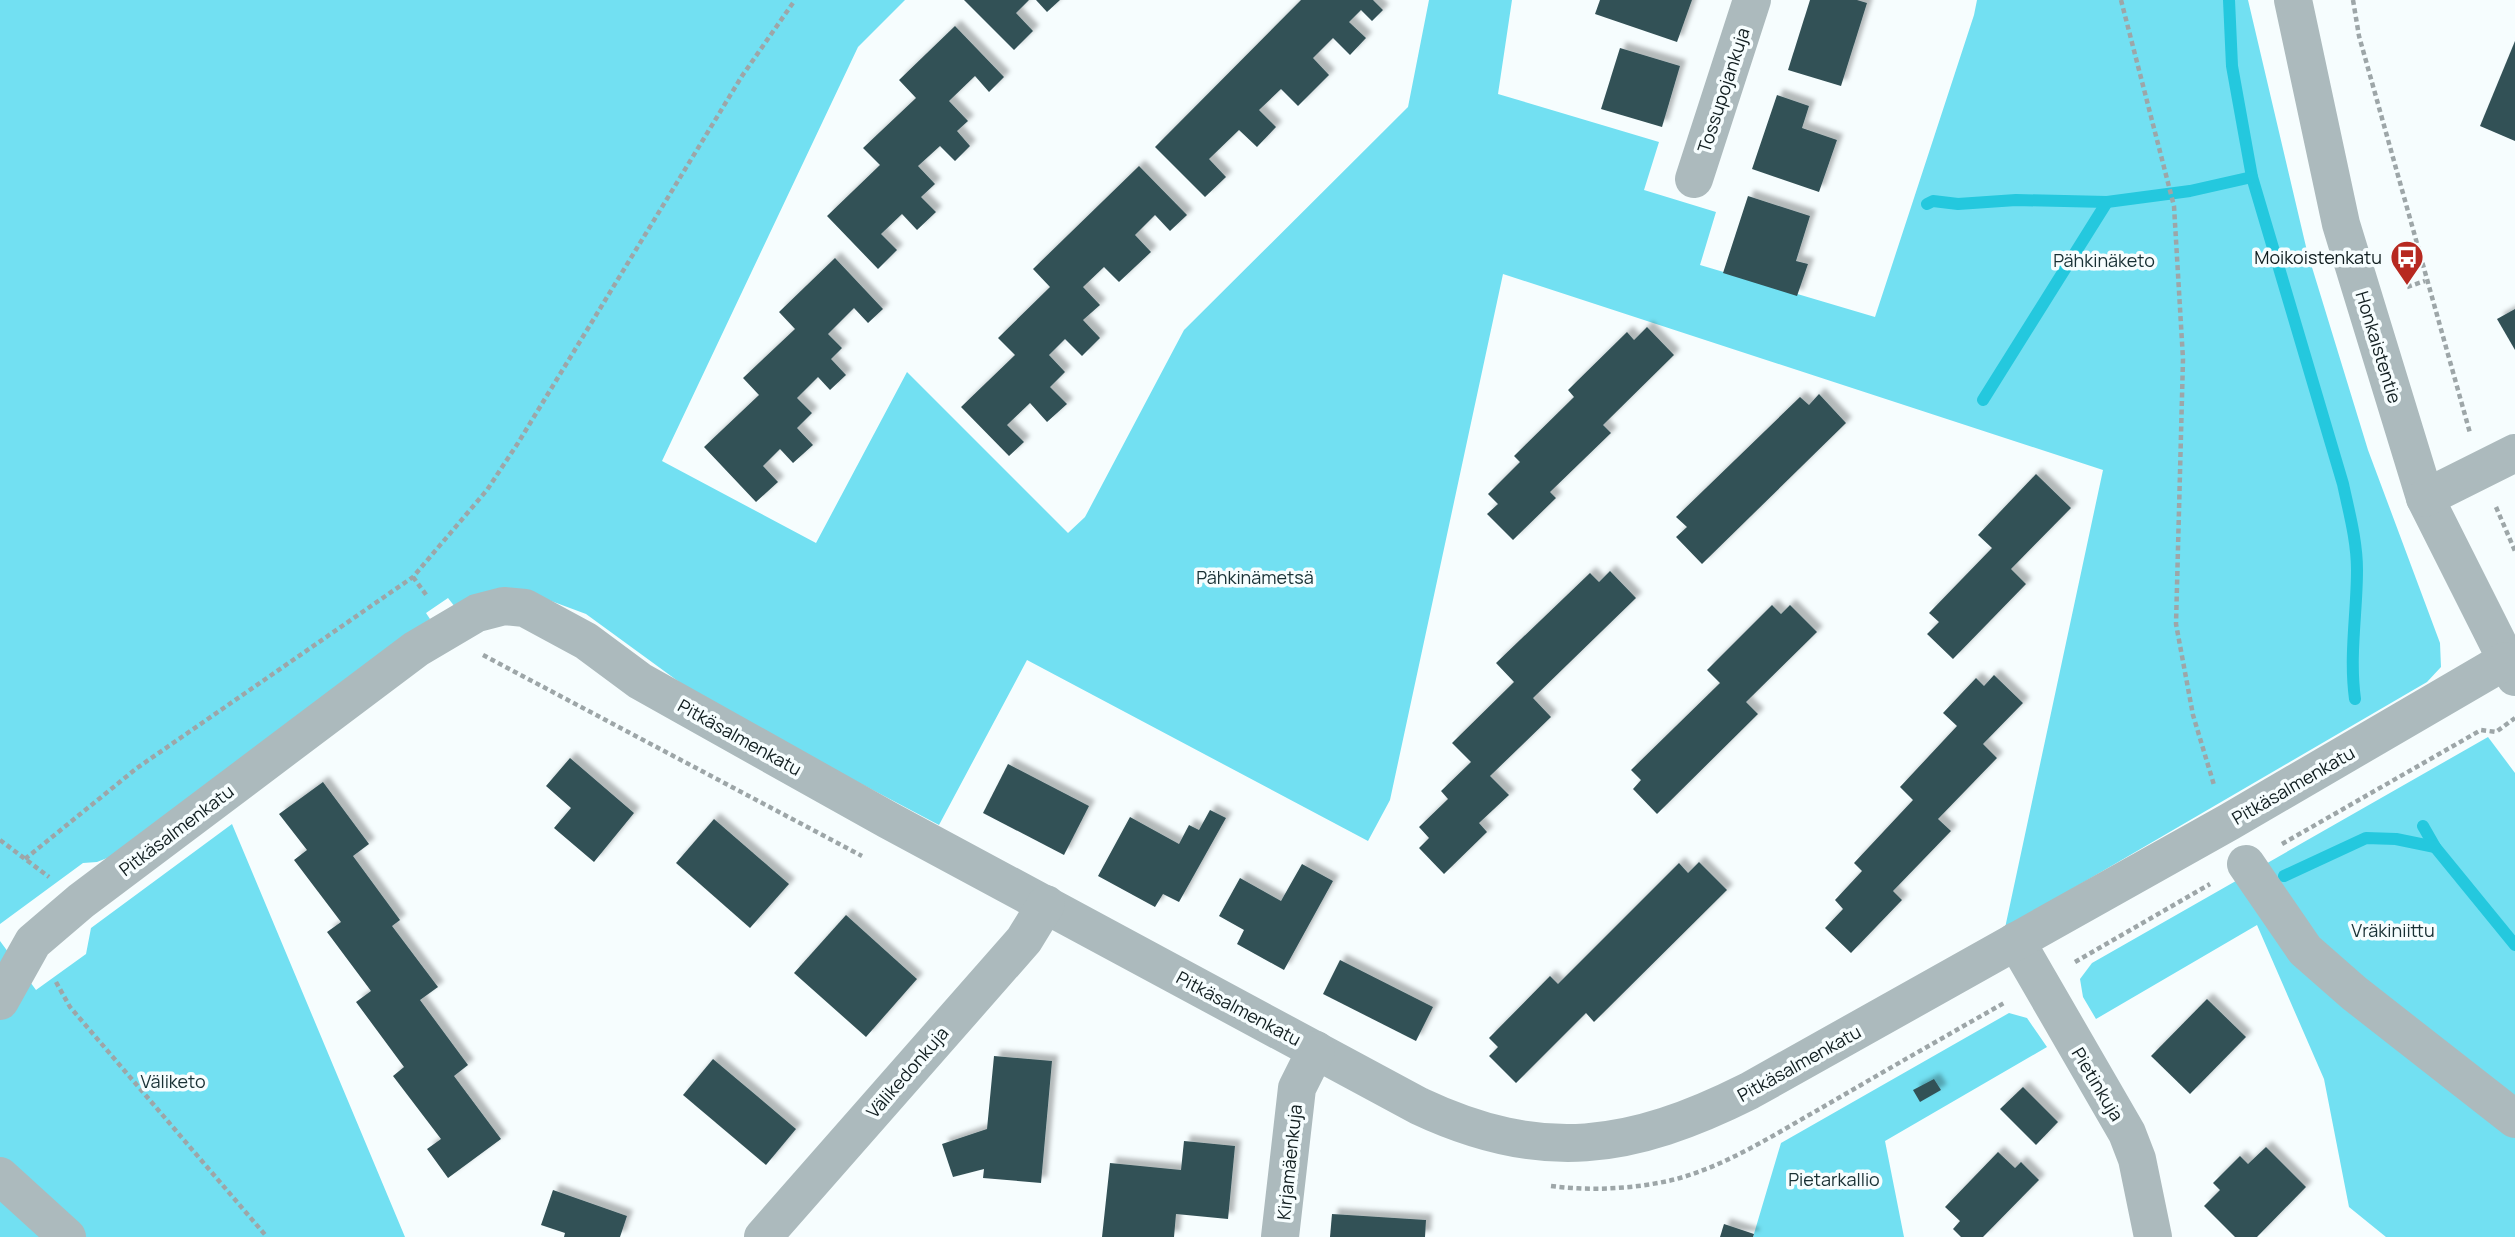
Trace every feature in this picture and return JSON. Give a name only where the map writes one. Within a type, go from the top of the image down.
[{"type":"street","name":"Tossupojankuja","points":[[1694,179],[1752,0]]},
{"type":"street","name":"Honkaistentie","points":[[2293,0],[2342,224],[2425,498],[2510,669]]},
{"type":"street","points":[[2425,498],[2515,453]]},
{"type":"street","name":"Pitkäsalmenkatu","points":[[33,942],[81,901],[416,649],[477,613],[504,606],[525,608],[586,641],[640,681],[888,820],[1456,1122],[1536,1143],[1592,1143],[1636,1135],[1698,1117],[2510,669]]},
{"type":"street","points":[[2246,864],[2305,950],[2354,993],[2515,1119]]},
{"type":"street","name":"Välikedonkuja","points":[[763,1237],[1024,940],[1046,904]]},
{"type":"street","name":"Pietinkuja","points":[[2016,941],[2127,1133],[2137,1159],[2153,1237]]},
{"type":"street","points":[[0,1002],[33,942]]},
{"type":"street","name":"Kirjamäenkuja","points":[[1280,1237],[1297,1088],[1316,1049]]},
{"type":"street","points":[[0,1176],[67,1237]]},
{"type":"path","points":[[25,859],[137,768],[413,577],[487,490],[512,453],[742,76],[795,0]]},
{"type":"path","points":[[2121,0],[2174,206],[2183,359],[2176,624],[2193,715],[2217,795]]},
{"type":"path","points":[[2353,0],[2359,36],[2481,469],[2515,551]]},
{"type":"path","points":[[2407,287],[2426,281]]},
{"type":"path","points":[[2496,732],[2515,718]]},
{"type":"path","points":[[0,840],[81,901]]},
{"type":"path","points":[[33,942],[70,1007],[267,1237]]},
{"type":"green space","points":[[0,0],[905,0],[858,47],[662,461],[816,543],[907,372],[1068,533],[1085,517],[1184,330],[1408,107],[1429,0],[1512,0],[1498,94],[1659,142],[1644,190],[1716,212],[1700,265],[1875,317],[1977,0],[2248,0],[2307,251],[2368,450],[2440,643],[2441,667],[2427,682],[2005,928],[2103,470],[1503,274],[1390,800],[1368,841],[1027,660],[939,825],[708,703],[586,614],[527,592],[455,607],[448,598],[426,613],[430,619],[115,855],[97,862],[83,863],[0,924]]},
{"type":"green space","name":"Vräkiniittu","points":[[2488,737],[2515,773],[2515,1237],[2386,1237],[2349,1207],[2324,1079],[2257,925],[2096,1019],[2083,997],[2080,979],[2092,963]]},
{"type":"green space","name":"Väliketo","points":[[232,824],[405,1237],[0,1237],[0,941],[36,990],[86,954],[91,928]]},
{"type":"green space","name":"Pietarkallio","points":[[2009,1013],[2027,1018],[2047,1047],[1885,1141],[1904,1237],[1753,1237],[1781,1143]]},
{"type":"building","points":[[964,0],[1029,0],[1016,13],[1033,31],[1014,50]]},
{"type":"building","points":[[1036,0],[1060,0],[1047,12]]},
{"type":"building","points":[[1301,0],[1373,0],[1383,10],[1372,21],[1361,10],[1349,22],[1366,38],[1350,55],[1333,38],[1313,58],[1329,75],[1298,106],[1281,89],[1259,110],[1276,127],[1257,147],[1239,130],[1209,159],[1226,177],[1205,197],[1155,147]]},
{"type":"building","points":[[1600,0],[1692,0],[1677,42],[1595,14]]},
{"type":"building","points":[[1810,0],[1857,0],[1867,3],[1841,86],[1788,70]]},
{"type":"building","points":[[955,26],[1004,77],[989,92],[975,76],[949,101],[968,121],[957,131],[970,146],[955,161],[940,146],[918,166],[935,184],[921,197],[936,212],[917,230],[902,214],[881,234],[897,250],[878,269],[827,216],[880,165],[863,148],[916,98],[899,80]]},
{"type":"building","points":[[2515,41],[2515,141],[2480,126]]},
{"type":"building","points":[[1620,48],[1680,66],[1662,127],[1601,109]]},
{"type":"building","points":[[1777,95],[1809,106],[1802,128],[1837,140],[1819,192],[1752,169]]},
{"type":"building","points":[[1139,166],[1187,215],[1170,231],[1155,215],[1135,235],[1151,252],[1119,282],[1104,267],[1083,287],[1100,305],[1083,320],[1100,338],[1082,356],[1065,339],[1049,355],[1065,372],[1050,387],[1067,404],[1047,422],[1030,403],[1007,425],[1024,442],[1009,456],[961,407],[1015,355],[998,338],[1050,287],[1033,269]]},
{"type":"building","points":[[1748,196],[1810,216],[1796,261],[1808,264],[1797,296],[1723,273]]},
{"type":"building","points":[[835,258],[883,309],[868,323],[854,308],[828,334],[842,348],[831,359],[846,375],[830,390],[818,377],[797,398],[812,413],[797,428],[813,445],[793,463],[780,449],[763,466],[778,482],[756,502],[704,447],[759,395],[743,378],[795,329],[779,312]]},
{"type":"building","points":[[2515,309],[2515,350],[2497,319]]},
{"type":"building","points":[[1647,327],[1674,355],[1603,425],[1611,433],[1550,492],[1556,498],[1513,540],[1487,514],[1498,504],[1488,494],[1520,462],[1514,456],[1574,397],[1568,390],[1627,332],[1634,340]]},
{"type":"building","points":[[1819,394],[1846,423],[1702,564],[1676,537],[1687,527],[1676,517],[1800,397],[1809,405]]},
{"type":"building","points":[[2036,474],[2071,508],[2011,569],[2026,584],[1953,659],[1927,634],[1939,622],[1929,613],[1992,548],[1978,535]]},
{"type":"building","points":[[1610,571],[1636,598],[1533,698],[1551,717],[1490,776],[1509,795],[1479,823],[1487,832],[1444,874],[1419,848],[1429,838],[1419,827],[1448,799],[1441,791],[1471,762],[1452,743],[1514,682],[1496,663],[1590,573],[1599,582]]},
{"type":"building","points":[[1772,605],[1781,614],[1790,605],[1817,632],[1746,702],[1758,714],[1657,814],[1633,789],[1641,780],[1631,770],[1720,683],[1707,670]]},
{"type":"building","points":[[1994,675],[2023,703],[1983,744],[1997,758],[1938,819],[1951,831],[1893,891],[1902,900],[1851,953],[1825,928],[1843,909],[1835,900],[1862,871],[1854,863],[1913,800],[1900,787],[1957,726],[1943,713],[1976,678],[1984,686]]},
{"type":"building","points":[[570,758],[634,813],[594,862],[554,828],[571,808],[546,786]]},
{"type":"building","points":[[1008,764],[1089,806],[1064,855],[983,813]]},
{"type":"building","points":[[323,782],[369,844],[353,856],[400,920],[392,926],[438,987],[420,1000],[468,1065],[454,1076],[501,1139],[448,1178],[427,1149],[441,1139],[393,1076],[404,1067],[356,1002],[371,991],[327,932],[341,922],[294,860],[307,850],[279,814]]},
{"type":"building","points":[[1210,810],[1226,818],[1179,902],[1163,894],[1155,907],[1098,876],[1130,817],[1179,844],[1189,825],[1199,830]]},
{"type":"building","points":[[714,819],[789,884],[750,928],[676,863]]},
{"type":"building","points":[[1699,862],[1727,890],[1594,1022],[1586,1013],[1516,1083],[1489,1056],[1498,1047],[1489,1038],[1550,976],[1558,984],[1679,863],[1688,873]]},
{"type":"building","points":[[1302,864],[1333,881],[1284,970],[1237,944],[1244,930],[1219,916],[1240,878],[1281,901]]},
{"type":"building","points":[[846,915],[917,979],[866,1037],[794,973]]},
{"type":"building","points":[[1340,960],[1433,1007],[1416,1041],[1323,994]]},
{"type":"building","points":[[2207,999],[2246,1037],[2190,1094],[2151,1056]]},
{"type":"building","points":[[994,1056],[1052,1061],[1041,1183],[983,1178],[984,1169],[953,1177],[942,1144],[987,1129]]},
{"type":"building","points":[[713,1059],[796,1129],[766,1165],[683,1095]]},
{"type":"building","points":[[1934,1079],[1941,1090],[1920,1102],[1913,1090]]},
{"type":"building","points":[[2023,1087],[2058,1122],[2036,1145],[2000,1109]]},
{"type":"building","points":[[1184,1141],[1235,1146],[1228,1219],[1176,1214],[1174,1237],[1102,1237],[1110,1163],[1181,1170]]},
{"type":"building","points":[[2266,1147],[2306,1187],[2257,1237],[2235,1237],[2204,1206],[2220,1190],[2213,1183],[2240,1156],[2248,1164]]},
{"type":"building","points":[[1998,1152],[2015,1168],[2021,1162],[2039,1180],[1983,1237],[1961,1237],[1953,1229],[1960,1221],[1945,1207]]},
{"type":"building","points":[[553,1190],[627,1216],[620,1237],[564,1237],[565,1233],[541,1225]]},
{"type":"building","points":[[1332,1214],[1426,1220],[1425,1237],[1330,1237]]},
{"type":"building","points":[[1724,1224],[1754,1234],[1753,1237],[1720,1237]]},
{"type":"waterway","points":[[2229,0],[2232,66],[2252,177],[2343,484],[2356,548],[2353,650],[2355,699]]},
{"type":"waterway","points":[[1927,204],[1933,201],[1958,204],[2016,200],[2107,202],[2190,191],[2252,177]]},
{"type":"waterway","points":[[1983,400],[2107,202]]},
{"type":"waterway","points":[[2423,826],[2435,847],[2515,945]]},
{"type":"waterway","points":[[2284,876],[2366,838],[2396,839],[2435,847]]},
{"type":"place","name":"Moikoistenkatu","points":[[2407,287]]},
{"type":"park label","name":"Pähkinäketo","points":[[2104,260]]},
{"type":"park label","name":"Pähkinämetsä","points":[[1255,577]]}]
